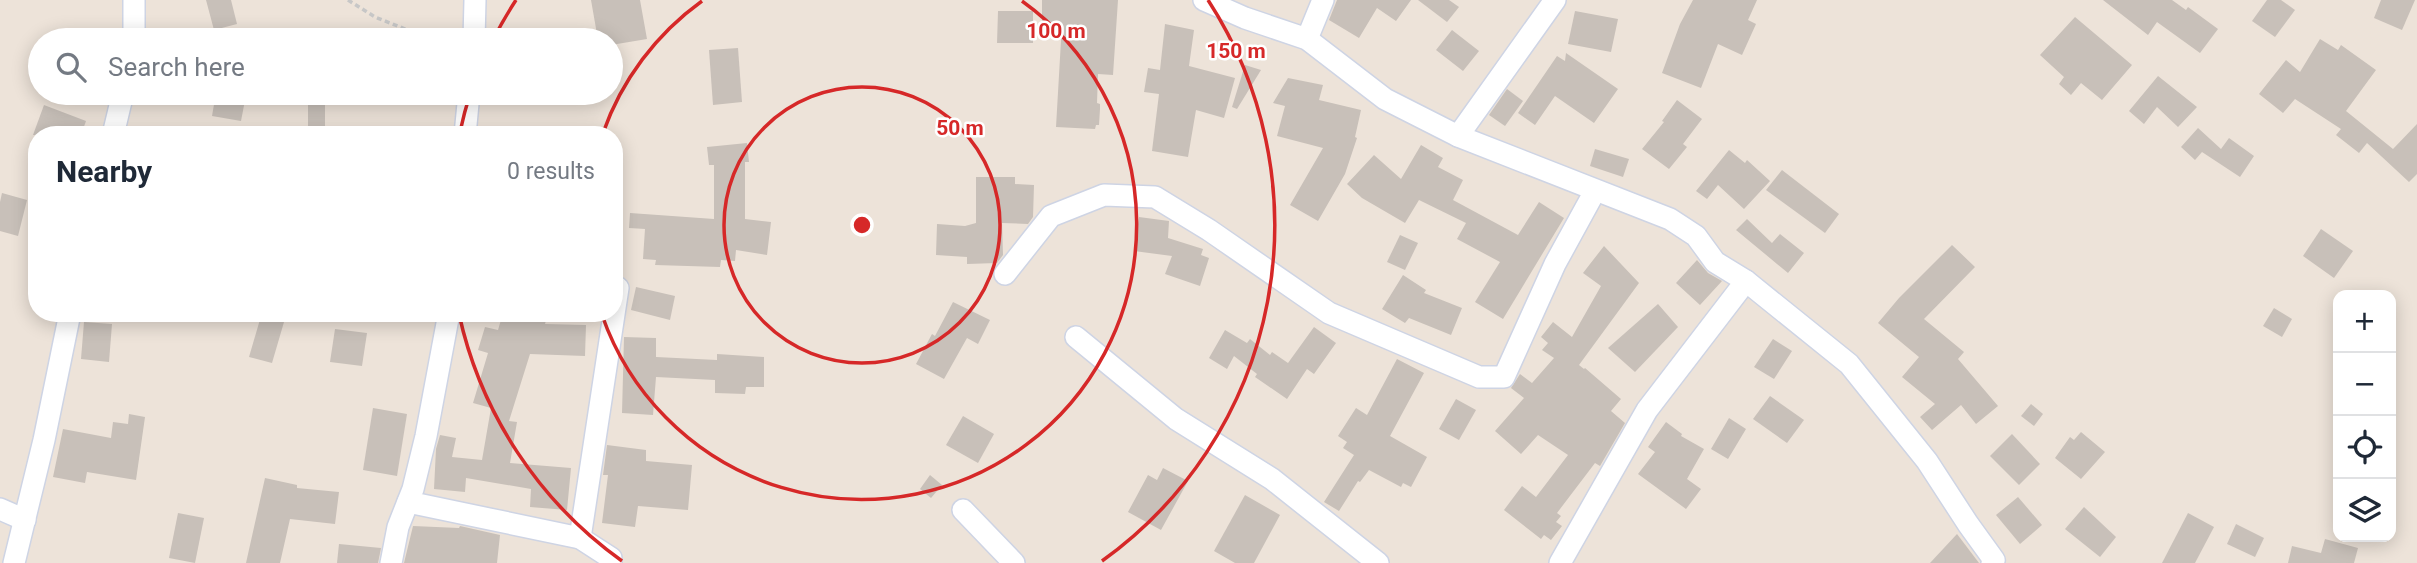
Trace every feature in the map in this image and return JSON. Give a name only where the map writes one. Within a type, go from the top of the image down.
[{"type":"street","points":[[134,0],[134,28]]},
{"type":"street","points":[[474,28],[475,0]]},
{"type":"street","points":[[1204,0],[1245,18],[1307,38],[1385,99],[1458,136],[1670,219],[1696,236],[1715,262],[1746,281],[1849,364],[1927,461],[1994,560],[1992,563]]},
{"type":"street","points":[[1307,38],[1323,0]]},
{"type":"street","points":[[1458,136],[1555,0]]},
{"type":"street","points":[[115,126],[120,105]]},
{"type":"street","points":[[466,126],[468,105]]},
{"type":"street","points":[[1005,274],[1051,216],[1104,195],[1155,197],[1209,230],[1329,313],[1479,377],[1504,377],[1555,264],[1595,191]]},
{"type":"street","points":[[1560,563],[1647,410],[1746,281]]},
{"type":"street","points":[[14,563],[44,440],[67,322]]},
{"type":"street","points":[[391,563],[398,527],[408,502],[426,436],[447,322]]},
{"type":"street","points":[[580,538],[613,322]]},
{"type":"street","points":[[1076,337],[1175,419],[1272,479],[1378,563]]},
{"type":"street","points":[[408,502],[580,538],[611,558],[611,563]]},
{"type":"street","points":[[0,509],[24,520]]},
{"type":"street","points":[[963,510],[1014,563]]},
{"type":"path","points":[[348,0],[375,17],[402,28]]},
{"type":"building","points":[[206,0],[231,0],[237,24],[213,28]]},
{"type":"building","points":[[591,0],[640,0],[647,39],[623,43],[623,28],[596,28]]},
{"type":"building","points":[[1042,0],[1118,0],[1113,75],[1098,74],[1097,103],[1100,104],[1100,109],[1099,125],[1096,125],[1095,129],[1056,127],[1062,23],[1042,23]]},
{"type":"building","points":[[1337,0],[1411,0],[1396,21],[1377,8],[1359,38],[1329,20]]},
{"type":"building","points":[[1418,0],[1449,0],[1459,7],[1447,22]]},
{"type":"building","points":[[1693,0],[1757,0],[1748,20],[1756,24],[1742,55],[1718,44],[1701,88],[1662,73],[1680,24]]},
{"type":"building","points":[[2103,0],[2172,0],[2186,10],[2188,7],[2218,29],[2200,53],[2157,22],[2148,35]]},
{"type":"building","points":[[2267,0],[2281,0],[2295,10],[2275,37],[2252,21]]},
{"type":"building","points":[[2381,0],[2415,0],[2402,30],[2374,18]]},
{"type":"building","points":[[998,11],[1033,11],[1033,43],[997,43]]},
{"type":"building","points":[[1575,11],[1618,19],[1611,52],[1568,44]]},
{"type":"building","points":[[2075,17],[2132,65],[2102,100],[2081,83],[2071,95],[2059,84],[2064,77],[2040,55]]},
{"type":"building","points":[[1165,24],[1194,30],[1189,66],[1235,78],[1224,118],[1196,110],[1188,157],[1152,151],[1159,94],[1144,92],[1148,68],[1160,70]]},
{"type":"building","points":[[1452,30],[1479,51],[1463,71],[1436,50]]},
{"type":"building","points":[[2320,39],[2338,50],[2341,45],[2376,70],[2346,111],[2393,149],[2417,124],[2417,174],[2409,182],[2367,143],[2359,153],[2336,135],[2341,129],[2295,99],[2283,113],[2259,94],[2286,60],[2300,72]]},
{"type":"building","points":[[738,48],[742,102],[713,105],[709,50]]},
{"type":"building","points":[[1566,53],[1618,89],[1594,123],[1555,96],[1535,125],[1518,113],[1557,56],[1565,61]]},
{"type":"building","points":[[1245,65],[1261,70],[1237,109],[1232,107]]},
{"type":"building","points":[[2158,76],[2197,107],[2178,127],[2157,107],[2144,124],[2129,111]]},
{"type":"building","points":[[1288,78],[1323,85],[1319,100],[1361,110],[1355,137],[1357,138],[1345,174],[1318,221],[1290,205],[1323,148],[1277,136],[1285,106],[1273,103]]},
{"type":"building","points":[[1507,89],[1523,101],[1505,126],[1489,115]]},
{"type":"building","points":[[1677,100],[1702,119],[1683,144],[1687,147],[1669,169],[1642,149],[1664,122],[1662,121]]},
{"type":"building","points":[[44,105],[86,121],[84,126],[36,126]]},
{"type":"building","points":[[214,105],[244,105],[241,121],[212,116]]},
{"type":"building","points":[[308,105],[325,105],[325,126],[308,126]]},
{"type":"building","points":[[2198,128],[2221,149],[2229,138],[2254,156],[2240,177],[2202,152],[2195,160],[2181,147]]},
{"type":"building","points":[[747,143],[749,162],[745,162],[745,219],[771,222],[767,255],[736,250],[735,261],[721,260],[720,267],[655,265],[656,260],[643,259],[645,229],[629,228],[630,213],[714,219],[714,165],[709,165],[707,147]]},
{"type":"building","points":[[1421,145],[1443,158],[1438,167],[1463,180],[1453,200],[1518,235],[1539,202],[1564,218],[1503,319],[1475,302],[1500,262],[1457,239],[1466,223],[1419,200],[1405,223],[1362,198],[1347,184],[1374,155],[1401,179]]},
{"type":"building","points":[[1595,149],[1629,159],[1623,177],[1590,166]]},
{"type":"building","points":[[1729,150],[1745,163],[1747,160],[1770,181],[1744,209],[1718,185],[1707,199],[1696,191]]},
{"type":"building","points":[[1782,170],[1839,214],[1825,233],[1766,190]]},
{"type":"building","points":[[976,177],[1015,177],[1015,184],[1034,185],[1033,217],[1028,224],[1002,223],[1003,255],[997,263],[967,264],[967,257],[936,255],[937,224],[965,226],[976,223]]},
{"type":"building","points":[[2,193],[27,200],[18,236],[0,231]]},
{"type":"building","points":[[1139,217],[1169,221],[1168,238],[1203,249],[1201,255],[1209,258],[1200,286],[1165,274],[1172,256],[1134,251]]},
{"type":"building","points":[[1747,219],[1772,243],[1780,234],[1804,253],[1788,273],[1736,230]]},
{"type":"building","points":[[2321,229],[2353,251],[2334,278],[2303,256]]},
{"type":"building","points":[[1400,235],[1418,243],[1405,270],[1387,262]]},
{"type":"building","points":[[1952,245],[1975,267],[1924,319],[1964,352],[1958,359],[1998,406],[1976,424],[1961,405],[1932,430],[1920,417],[1935,404],[1902,377],[1919,357],[1878,323]]},
{"type":"building","points":[[1604,246],[1639,283],[1579,365],[1621,399],[1611,411],[1625,423],[1600,466],[1595,463],[1557,513],[1561,516],[1556,522],[1562,526],[1551,540],[1544,535],[1541,539],[1504,510],[1522,486],[1536,497],[1568,455],[1538,435],[1521,454],[1495,431],[1524,398],[1511,388],[1520,374],[1532,383],[1554,358],[1542,350],[1548,343],[1541,337],[1553,322],[1572,337],[1601,286],[1583,273]]},
{"type":"building","points":[[1697,260],[1708,273],[1722,281],[1700,305],[1676,283]]},
{"type":"building","points":[[1403,275],[1426,290],[1424,293],[1462,308],[1451,335],[1409,318],[1405,323],[1382,309]]},
{"type":"building","points":[[636,287],[675,296],[670,320],[631,310]]},
{"type":"building","points":[[953,302],[990,320],[978,344],[967,338],[944,379],[916,364]]},
{"type":"building","points":[[1658,304],[1678,327],[1635,372],[1608,348]]},
{"type":"building","points":[[2274,308],[2292,319],[2282,337],[2263,326]]},
{"type":"building","points":[[84,322],[112,324],[109,362],[81,359]]},
{"type":"building","points":[[259,322],[284,322],[272,363],[249,357]]},
{"type":"building","points":[[500,322],[586,325],[585,356],[530,354],[509,421],[517,422],[510,463],[571,468],[567,510],[530,507],[531,489],[466,478],[465,492],[434,489],[436,449],[440,435],[456,438],[452,457],[482,460],[491,408],[473,403],[488,353],[478,350],[485,327],[498,330]]},
{"type":"building","points":[[1314,327],[1336,343],[1314,374],[1307,369],[1287,399],[1255,377],[1257,374],[1234,356],[1227,369],[1209,358],[1225,330],[1247,343],[1250,339],[1270,355],[1272,352],[1288,363]]},
{"type":"building","points":[[335,329],[367,333],[362,366],[330,362]]},
{"type":"building","points":[[624,337],[656,338],[656,357],[717,360],[717,354],[764,357],[764,387],[746,387],[745,394],[715,393],[715,380],[656,377],[653,415],[622,413]]},
{"type":"building","points":[[1773,339],[1792,351],[1774,379],[1754,367]]},
{"type":"building","points":[[1397,359],[1424,373],[1390,436],[1427,457],[1411,487],[1403,483],[1401,487],[1369,470],[1360,482],[1358,481],[1339,511],[1324,502],[1354,455],[1343,448],[1347,442],[1338,436],[1356,408],[1367,415]]},
{"type":"building","points":[[1770,396],[1804,420],[1787,443],[1753,419]]},
{"type":"building","points":[[1456,399],[1476,410],[1459,440],[1439,429]]},
{"type":"building","points":[[2031,404],[2043,414],[2034,426],[2021,416]]},
{"type":"building","points":[[373,408],[407,414],[397,476],[363,470]]},
{"type":"building","points":[[129,414],[145,417],[136,480],[87,472],[85,483],[53,477],[63,429],[111,438],[113,422],[128,424]]},
{"type":"building","points":[[963,416],[994,434],[978,463],[946,445]]},
{"type":"building","points":[[1729,418],[1746,429],[1728,459],[1711,449]]},
{"type":"building","points":[[1666,422],[1682,434],[1681,436],[1704,449],[1687,479],[1701,489],[1686,509],[1638,474],[1655,452],[1648,447]]},
{"type":"building","points":[[2081,432],[2105,452],[2081,479],[2055,458],[2070,437],[2074,440]]},
{"type":"building","points":[[2012,434],[2040,464],[2019,485],[1990,456]]},
{"type":"building","points":[[607,445],[646,450],[646,461],[692,465],[688,510],[638,506],[635,527],[602,523],[608,475],[603,475]]},
{"type":"building","points":[[1163,468],[1188,481],[1161,530],[1128,512],[1148,475],[1157,480]]},
{"type":"building","points":[[930,475],[942,485],[931,498],[920,489]]},
{"type":"building","points":[[265,478],[297,485],[297,488],[339,492],[335,524],[290,519],[280,563],[246,563]]},
{"type":"building","points":[[1245,495],[1280,515],[1254,563],[1235,563],[1214,551]]},
{"type":"building","points":[[2018,497],[2042,525],[2020,544],[1996,515]]},
{"type":"building","points":[[2084,507],[2116,537],[2100,557],[2065,529]]},
{"type":"building","points":[[178,513],[204,518],[195,563],[169,558]]},
{"type":"building","points":[[2188,513],[2214,527],[2195,563],[2162,563]]},
{"type":"building","points":[[2236,524],[2264,538],[2255,557],[2227,544]]},
{"type":"building","points":[[413,526],[460,526],[500,535],[497,563],[404,563]]},
{"type":"building","points":[[1957,534],[1979,563],[1930,563]]},
{"type":"building","points":[[2325,539],[2358,548],[2354,563],[2288,563],[2292,546],[2321,553]]},
{"type":"building","points":[[339,544],[381,548],[378,563],[337,563]]}]
